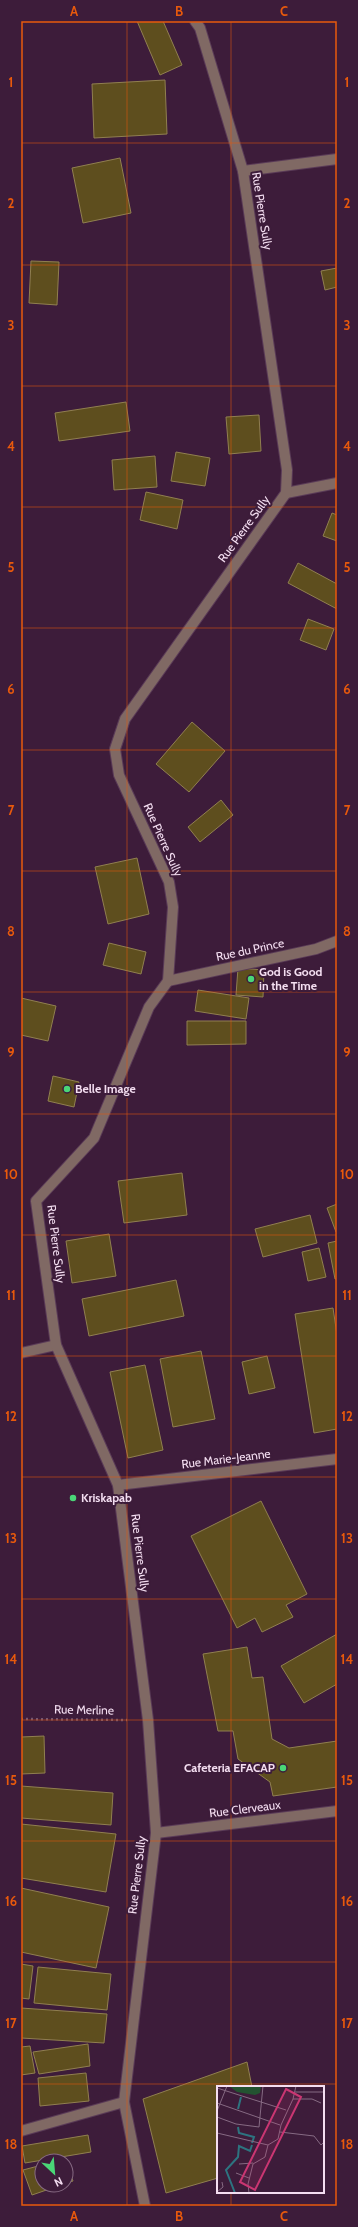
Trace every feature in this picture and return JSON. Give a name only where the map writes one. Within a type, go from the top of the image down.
[{"type":"street","name":"Rue Pierre Sully","points":[[145,2206],[124,2102],[156,1833],[148,1720],[118,1484],[56,1345],[36,1201],[94,1138],[149,1007],[168,981],[173,907],[170,882],[119,775],[115,749],[125,719],[286,494],[287,470],[243,171],[200,28],[195,21]]},
{"type":"street","points":[[243,171],[337,158]]},
{"type":"street","points":[[286,494],[337,483]]},
{"type":"street","name":"Rue du Prince","points":[[168,981],[316,949],[337,941]]},
{"type":"street","points":[[21,1353],[56,1345]]},
{"type":"street","name":"Rue Marie-Jeanne","points":[[118,1484],[337,1459]]},
{"type":"street","name":"Rue Clerveaux","points":[[156,1833],[337,1811]]},
{"type":"street","points":[[21,2132],[124,2102]]},
{"type":"path","name":"Rue Merline","points":[[21,1719],[148,1720]]},
{"type":"building","points":[[137,21],[163,21],[182,65],[160,75]]},
{"type":"building","points":[[165,80],[167,134],[94,138],[92,84]]},
{"type":"building","points":[[120,158],[131,213],[83,223],[72,168]]},
{"type":"building","points":[[31,261],[59,262],[57,305],[29,303]]},
{"type":"building","points":[[337,268],[337,287],[325,290],[321,271]]},
{"type":"building","points":[[126,402],[130,431],[59,441],[55,413]]},
{"type":"building","points":[[259,415],[261,451],[229,454],[226,417]]},
{"type":"building","points":[[176,452],[210,458],[205,486],[171,481]]},
{"type":"building","points":[[155,456],[157,487],[114,490],[112,460]]},
{"type":"building","points":[[146,492],[183,500],[177,529],[140,520]]},
{"type":"building","points":[[332,513],[337,515],[337,541],[323,536]]},
{"type":"building","points":[[298,563],[337,584],[337,609],[288,583]]},
{"type":"building","points":[[308,619],[334,629],[326,650],[300,640]]},
{"type":"building","points":[[192,722],[225,751],[189,792],[156,764]]},
{"type":"building","points":[[221,800],[233,815],[200,842],[188,827]]},
{"type":"building","points":[[137,858],[149,914],[108,924],[95,867]]},
{"type":"building","points":[[109,943],[146,952],[141,974],[103,965]]},
{"type":"building","points":[[238,968],[264,970],[263,997],[236,995]]},
{"type":"building","points":[[198,990],[249,998],[246,1019],[195,1011]]},
{"type":"building","points":[[21,998],[56,1006],[48,1041],[21,1035]]},
{"type":"building","points":[[187,1021],[246,1021],[246,1044],[187,1045]]},
{"type":"building","points":[[53,1076],[79,1082],[74,1107],[48,1101]]},
{"type":"building","points":[[182,1173],[187,1215],[124,1223],[118,1181]]},
{"type":"building","points":[[337,1204],[337,1232],[336,1232],[327,1208]]},
{"type":"building","points":[[310,1215],[317,1243],[263,1257],[255,1229]]},
{"type":"building","points":[[109,1234],[116,1276],[72,1283],[66,1241]]},
{"type":"building","points":[[337,1241],[337,1279],[335,1279],[328,1243]]},
{"type":"building","points":[[319,1248],[326,1277],[308,1281],[302,1252]]},
{"type":"building","points":[[176,1280],[184,1316],[89,1336],[82,1299]]},
{"type":"building","points":[[333,1308],[337,1335],[337,1429],[314,1433],[295,1314]]},
{"type":"building","points":[[201,1351],[215,1419],[173,1427],[160,1359]]},
{"type":"building","points":[[267,1356],[275,1388],[249,1394],[242,1362]]},
{"type":"building","points":[[145,1365],[163,1450],[128,1458],[110,1372]]},
{"type":"building","points":[[261,1501],[307,1594],[286,1605],[293,1617],[262,1632],[255,1618],[237,1628],[191,1536]]},
{"type":"building","points":[[337,1634],[337,1684],[304,1703],[281,1666]]},
{"type":"building","points":[[247,1647],[252,1678],[263,1677],[272,1739],[289,1748],[337,1741],[337,1787],[273,1796],[270,1782],[238,1759],[233,1731],[218,1731],[203,1654]]},
{"type":"building","points":[[44,1736],[45,1773],[21,1774],[21,1737]]},
{"type":"building","points":[[21,1786],[113,1793],[111,1825],[21,1818]]},
{"type":"building","points":[[21,1824],[116,1834],[106,1892],[21,1878]]},
{"type":"building","points":[[21,1888],[109,1907],[96,1968],[21,1952]]},
{"type":"building","points":[[21,1964],[33,1966],[29,1999],[21,1998]]},
{"type":"building","points":[[38,1967],[111,1974],[107,2010],[34,2003]]},
{"type":"building","points":[[21,2008],[107,2014],[104,2043],[21,2038]]},
{"type":"building","points":[[88,2044],[90,2066],[39,2074],[33,2052]]},
{"type":"building","points":[[30,2046],[35,2073],[21,2075],[21,2047]]},
{"type":"building","points":[[247,2062],[252,2086],[217,2086],[217,2178],[166,2193],[143,2099]]},
{"type":"building","points":[[86,2073],[89,2101],[40,2106],[38,2078]]},
{"type":"building","points":[[88,2135],[91,2152],[74,2155],[74,2153],[34,2153],[34,2162],[25,2163],[22,2146]]},
{"type":"building","points":[[34,2167],[34,2193],[38,2193],[32,2195],[23,2170]]},
{"type":"place","name":"God is Good in the Time","points":[[251,979]]},
{"type":"place","name":"Belle Image","points":[[67,1089]]},
{"type":"place","name":"Kriskapab","points":[[73,1498]]},
{"type":"place","name":"Cafeteria EFACAP","points":[[283,1768]]}]
